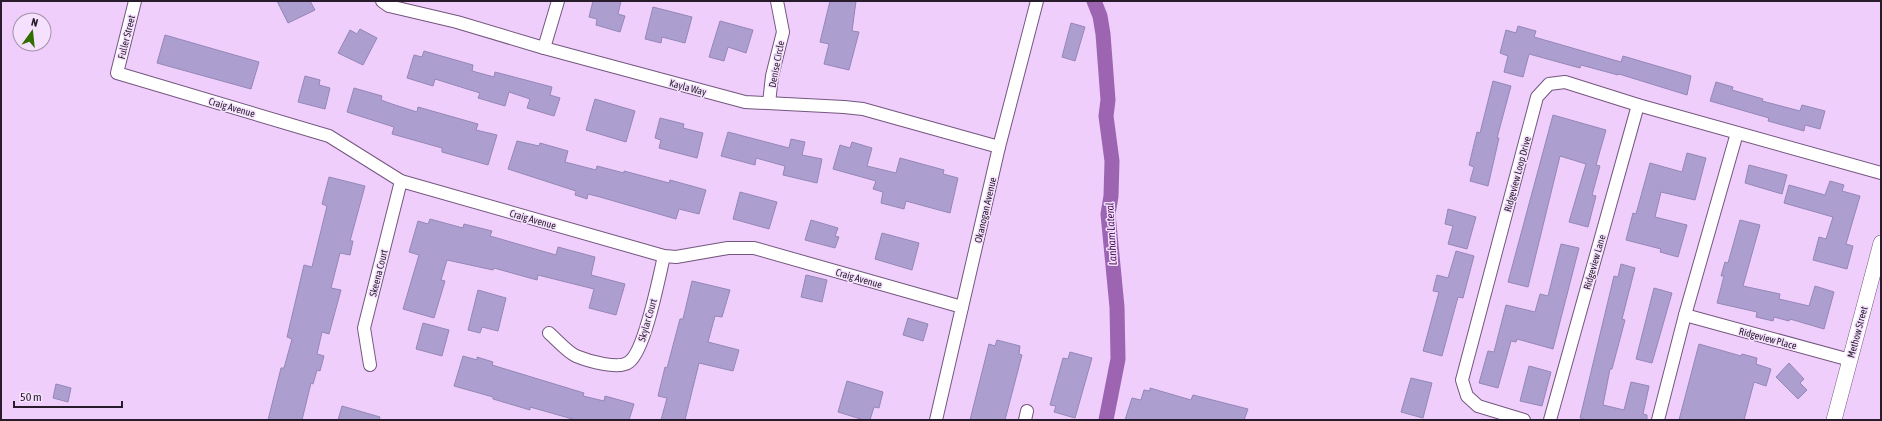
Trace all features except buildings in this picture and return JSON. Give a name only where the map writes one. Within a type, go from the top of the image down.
[{"type":"street","name":"Fuller Street","points":[[117,73],[135,1]]},
{"type":"street","name":"Kayla Way","points":[[382,1],[389,6],[457,22],[544,48],[745,102],[863,109],[999,147]]},
{"type":"street","points":[[544,48],[558,1]]},
{"type":"street","name":"Denise Circle","points":[[769,103],[772,76],[783,32],[777,1]]},
{"type":"street","name":"Okanogan Avenue","points":[[936,420],[999,147],[1037,1]]},
{"type":"street","name":"Craig Avenue","points":[[117,73],[329,136],[401,181],[664,256],[676,257],[728,248],[754,248],[962,307]]},
{"type":"street","name":"Ridgeview Loop Drive","points":[[1524,420],[1478,406],[1467,396],[1462,380],[1537,97],[1549,84],[1565,82],[1737,134],[1881,173]]},
{"type":"street","name":"Ridgeview Lane","points":[[1550,420],[1638,105]]},
{"type":"street","points":[[1658,420],[1737,134]]},
{"type":"street","name":"Skeena Court","points":[[370,365],[364,328],[401,181]]},
{"type":"street","name":"Methow Street","points":[[1834,420],[1881,243]]},
{"type":"street","name":"Skylar Court","points":[[549,333],[575,356],[615,366],[629,363],[638,352],[643,337],[664,256]]},
{"type":"street","name":"Ridgeview Place","points":[[1686,315],[1850,360]]},
{"type":"waterway","name":"Lanham Lateral","points":[[1094,1],[1100,16],[1103,34],[1108,100],[1106,116],[1112,161],[1111,196],[1108,214],[1117,307],[1118,359],[1106,420]]}]
